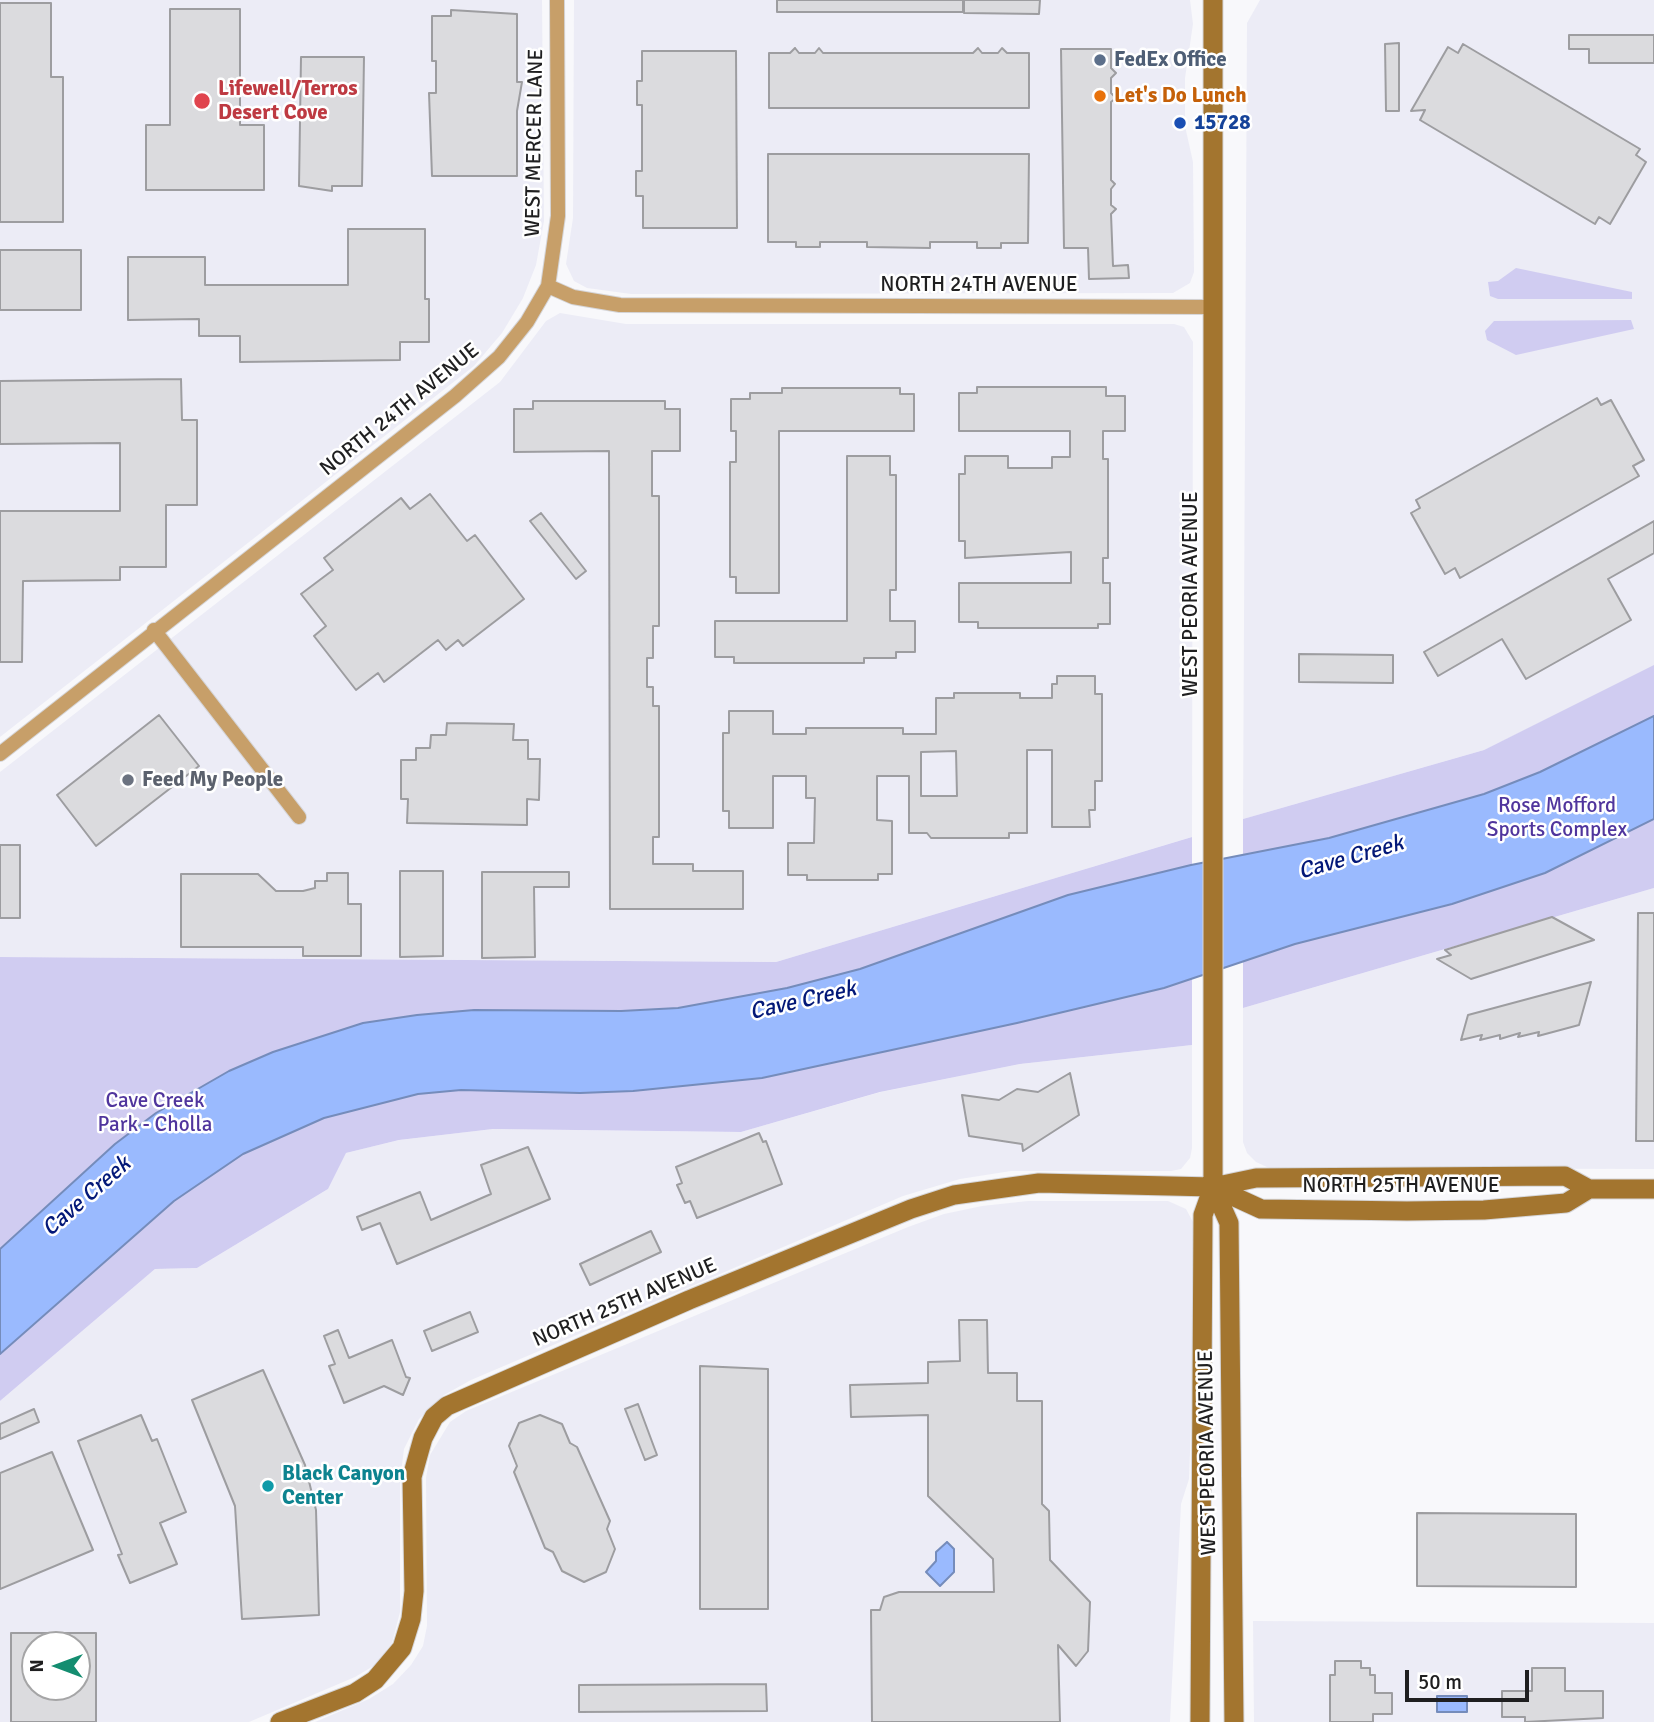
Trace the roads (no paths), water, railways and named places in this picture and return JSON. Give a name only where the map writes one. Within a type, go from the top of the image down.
[{"type":"main road","name":"WEST PEORIA AVENUE","points":[[1200,1722],[1203,1215],[1213,1187],[1213,0]]},
{"type":"main road","name":"NORTH 25TH AVENUE","points":[[280,1722],[355,1693],[375,1680],[402,1648],[411,1619],[415,1591],[412,1477],[423,1438],[434,1417],[447,1406],[689,1300],[901,1213],[954,1195],[1039,1183],[1213,1187],[1256,1178],[1564,1176],[1589,1189],[1654,1189]]},
{"type":"main road","name":"WEST PEORIA AVENUE","points":[[1213,1187],[1229,1223],[1234,1722]]},
{"type":"main road","name":"NORTH 25TH AVENUE","points":[[1213,1187],[1261,1209],[1407,1211],[1484,1210],[1566,1203],[1589,1189]]},
{"type":"street","name":"WEST MERCER LANE","points":[[548,286],[558,216],[557,0]]},
{"type":"street","name":"NORTH 24TH AVENUE","points":[[0,754],[154,630],[455,396],[499,357],[527,322],[548,286],[573,297],[620,305],[1212,307]]},
{"type":"street","points":[[154,630],[299,817]]},
{"type":"water","name":"Cave Creek","points":[[1654,716],[1654,819],[1545,873],[1452,904],[1295,944],[1164,988],[762,1078],[633,1091],[580,1093],[461,1090],[418,1094],[324,1118],[243,1154],[174,1201],[0,1354],[0,1249],[115,1144],[156,1113],[229,1071],[273,1052],[363,1023],[417,1015],[474,1010],[621,1011],[678,1008],[787,988],[860,969],[1068,895],[1191,865],[1329,838],[1484,794],[1540,772]]},
{"type":"water","points":[[947,1542],[954,1549],[954,1572],[940,1586],[926,1572],[936,1561],[936,1552]]},
{"type":"water","points":[[1437,1696],[1467,1696],[1467,1712],[1437,1712]]},
{"type":"place","name":"FedEx Office","points":[[1100,60]]},
{"type":"place","name":"Let's Do Lunch","points":[[1100,96]]},
{"type":"place","name":"Lifewell/Terros Desert Cove","points":[[202,101]]},
{"type":"place","name":"15728","points":[[1180,123]]},
{"type":"place","name":"Feed My People","points":[[128,780]]},
{"type":"place","name":"Black Canyon Center","points":[[268,1486]]},
{"type":"park label","name":"Rose Mofford Sports Complex","points":[[1557,818]]},
{"type":"park label","name":"Cave Creek Park - Cholla","points":[[155,1113]]}]
